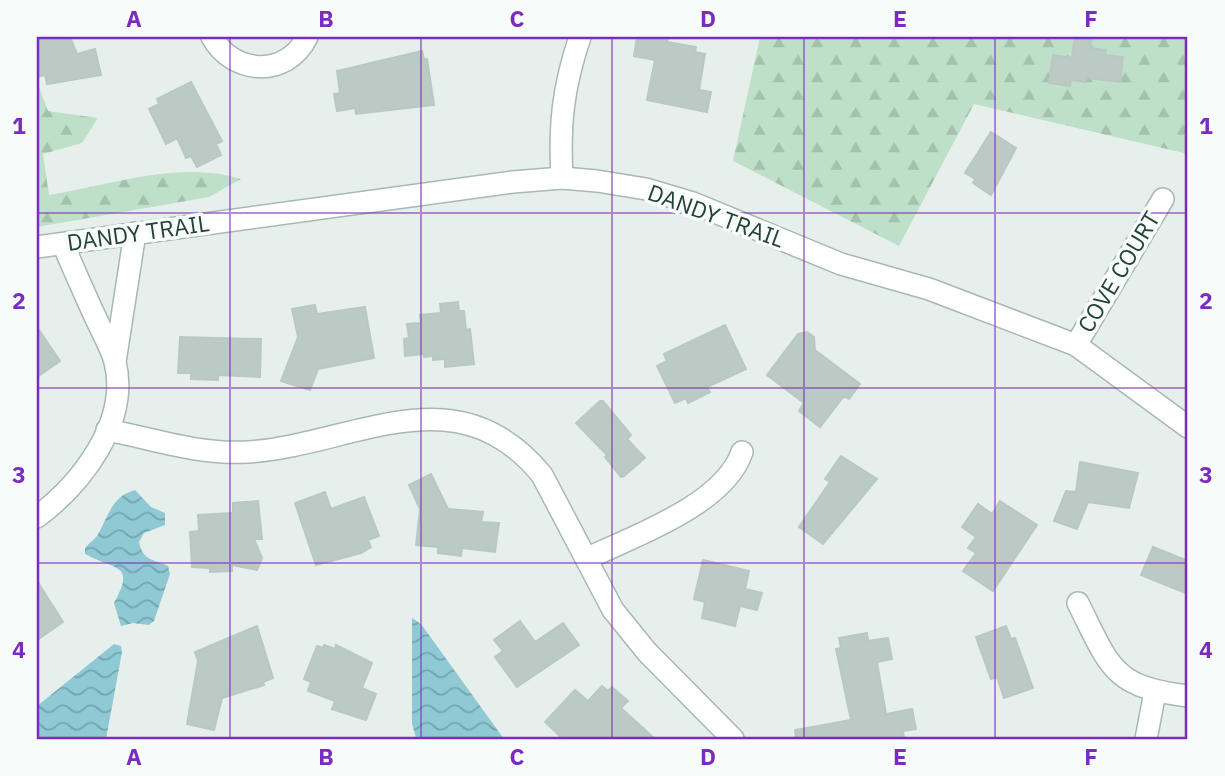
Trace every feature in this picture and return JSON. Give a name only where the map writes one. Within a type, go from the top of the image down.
[{"type":"street","points":[[212,37],[227,57],[241,65],[257,68],[287,60],[307,37]]},
{"type":"street","points":[[562,178],[559,133],[562,97],[580,37]]},
{"type":"street","name":"DANDY TRAIL","points":[[37,247],[293,209],[562,178],[617,183],[666,194],[841,264],[929,289],[1076,345],[1188,427]]},
{"type":"street","name":"COVE COURT","points":[[1076,345],[1163,199]]},
{"type":"street","points":[[37,517],[69,491],[88,466],[107,430],[116,389],[115,362],[135,233]]},
{"type":"street","points":[[63,244],[115,362]]},
{"type":"street","points":[[107,430],[167,446],[229,453],[281,448],[410,418],[439,418],[468,424],[496,436],[535,467],[552,491],[613,610],[647,652],[733,739]]},
{"type":"street","points":[[586,559],[703,500],[723,481],[742,452]]},
{"type":"street","points":[[1078,603],[1109,664],[1135,685],[1155,692],[1188,696]]},
{"type":"street","points":[[1146,739],[1155,692]]},
{"type":"green space","points":[[760,37],[1188,37],[1188,154],[974,104],[899,246],[733,161]]},
{"type":"green space","points":[[37,82],[48,111],[98,118],[82,143],[43,154],[49,195],[169,173],[217,174],[241,179],[209,197],[37,227]]},
{"type":"water","points":[[135,490],[151,507],[165,513],[165,525],[144,533],[139,542],[143,553],[168,566],[170,574],[154,621],[149,625],[133,623],[121,626],[114,603],[123,574],[114,566],[85,554],[85,548],[97,536],[115,502]]},
{"type":"water","points":[[412,618],[421,624],[504,739],[416,738],[412,724]]},
{"type":"water","points":[[114,644],[121,646],[122,652],[106,739],[37,739],[37,706]]},
{"type":"building","points":[[37,37],[70,37],[77,54],[95,49],[101,75],[47,84],[45,75],[40,76]]},
{"type":"building","points":[[637,37],[668,37],[667,42],[696,47],[695,52],[705,54],[699,90],[711,92],[707,112],[647,100],[655,60],[634,56]]},
{"type":"building","points":[[1075,37],[1092,37],[1090,48],[1106,50],[1105,55],[1123,57],[1120,82],[1086,78],[1086,82],[1071,80],[1070,86],[1049,83],[1053,55],[1072,58]]},
{"type":"building","points":[[422,51],[424,59],[427,59],[434,105],[356,114],[355,108],[337,111],[334,94],[340,93],[337,71]]},
{"type":"building","points":[[191,82],[222,141],[216,144],[221,155],[197,167],[191,156],[186,158],[177,138],[166,144],[149,109],[159,104],[157,99]]},
{"type":"building","points":[[991,132],[1016,148],[991,195],[973,183],[975,179],[965,173]]},
{"type":"building","points":[[458,302],[459,311],[464,311],[466,330],[470,329],[474,364],[445,367],[445,359],[433,360],[433,356],[424,357],[424,354],[405,356],[404,339],[409,338],[407,324],[421,323],[420,315],[441,313],[440,304]]},
{"type":"building","points":[[315,305],[317,314],[365,307],[374,358],[318,369],[310,390],[281,381],[298,337],[292,309]]},
{"type":"building","points":[[725,325],[746,369],[707,387],[710,392],[688,403],[686,398],[675,403],[657,366],[667,361],[664,354]]},
{"type":"building","points":[[37,327],[60,361],[37,377]]},
{"type":"building","points":[[807,332],[814,337],[815,350],[860,384],[849,399],[844,396],[820,427],[799,411],[804,403],[767,375],[798,334]]},
{"type":"building","points":[[180,337],[261,339],[260,377],[218,375],[218,380],[191,379],[191,373],[178,373]]},
{"type":"building","points":[[603,401],[631,435],[627,439],[645,458],[621,477],[605,457],[607,455],[576,423]]},
{"type":"building","points":[[841,456],[877,479],[823,544],[799,527],[830,482],[825,479]]},
{"type":"building","points":[[1080,462],[1138,473],[1129,508],[1088,502],[1077,529],[1054,521],[1066,491],[1076,492]]},
{"type":"building","points":[[431,474],[448,509],[483,512],[481,522],[499,523],[495,552],[462,548],[461,556],[438,553],[438,547],[416,545],[420,509],[409,485]]},
{"type":"building","points":[[325,492],[331,509],[364,497],[379,536],[368,540],[371,547],[361,553],[316,565],[295,503]]},
{"type":"building","points":[[258,501],[262,539],[254,539],[262,558],[257,570],[232,565],[232,571],[210,572],[210,568],[192,567],[190,532],[199,531],[198,515],[233,513],[233,503]]},
{"type":"building","points":[[1000,501],[1037,525],[993,591],[963,571],[976,553],[968,548],[976,537],[962,527],[978,504],[992,514]]},
{"type":"building","points":[[1153,547],[1188,561],[1188,594],[1141,575]]},
{"type":"building","points":[[703,560],[749,571],[745,589],[762,593],[757,610],[740,606],[735,626],[702,618],[705,602],[694,599]]},
{"type":"building","points":[[37,581],[63,622],[37,640]]},
{"type":"building","points":[[520,621],[535,642],[563,623],[579,645],[517,687],[495,657],[503,651],[494,640]]},
{"type":"building","points":[[257,626],[273,678],[263,682],[264,685],[222,698],[214,730],[187,724],[198,661],[195,652]]},
{"type":"building","points":[[1006,626],[1011,639],[1015,638],[1033,688],[1004,698],[997,677],[991,679],[976,637]]},
{"type":"building","points":[[867,633],[868,641],[888,638],[892,659],[877,662],[886,714],[912,709],[916,729],[903,731],[904,739],[796,739],[795,730],[851,720],[836,649],[841,648],[839,638]]},
{"type":"building","points":[[324,645],[335,649],[336,645],[372,663],[362,688],[376,694],[366,720],[332,709],[335,701],[308,691],[311,682],[304,679],[317,646],[323,648]]},
{"type":"building","points":[[602,686],[608,691],[612,687],[628,701],[621,708],[655,739],[563,739],[545,722],[575,690],[588,701]]}]
